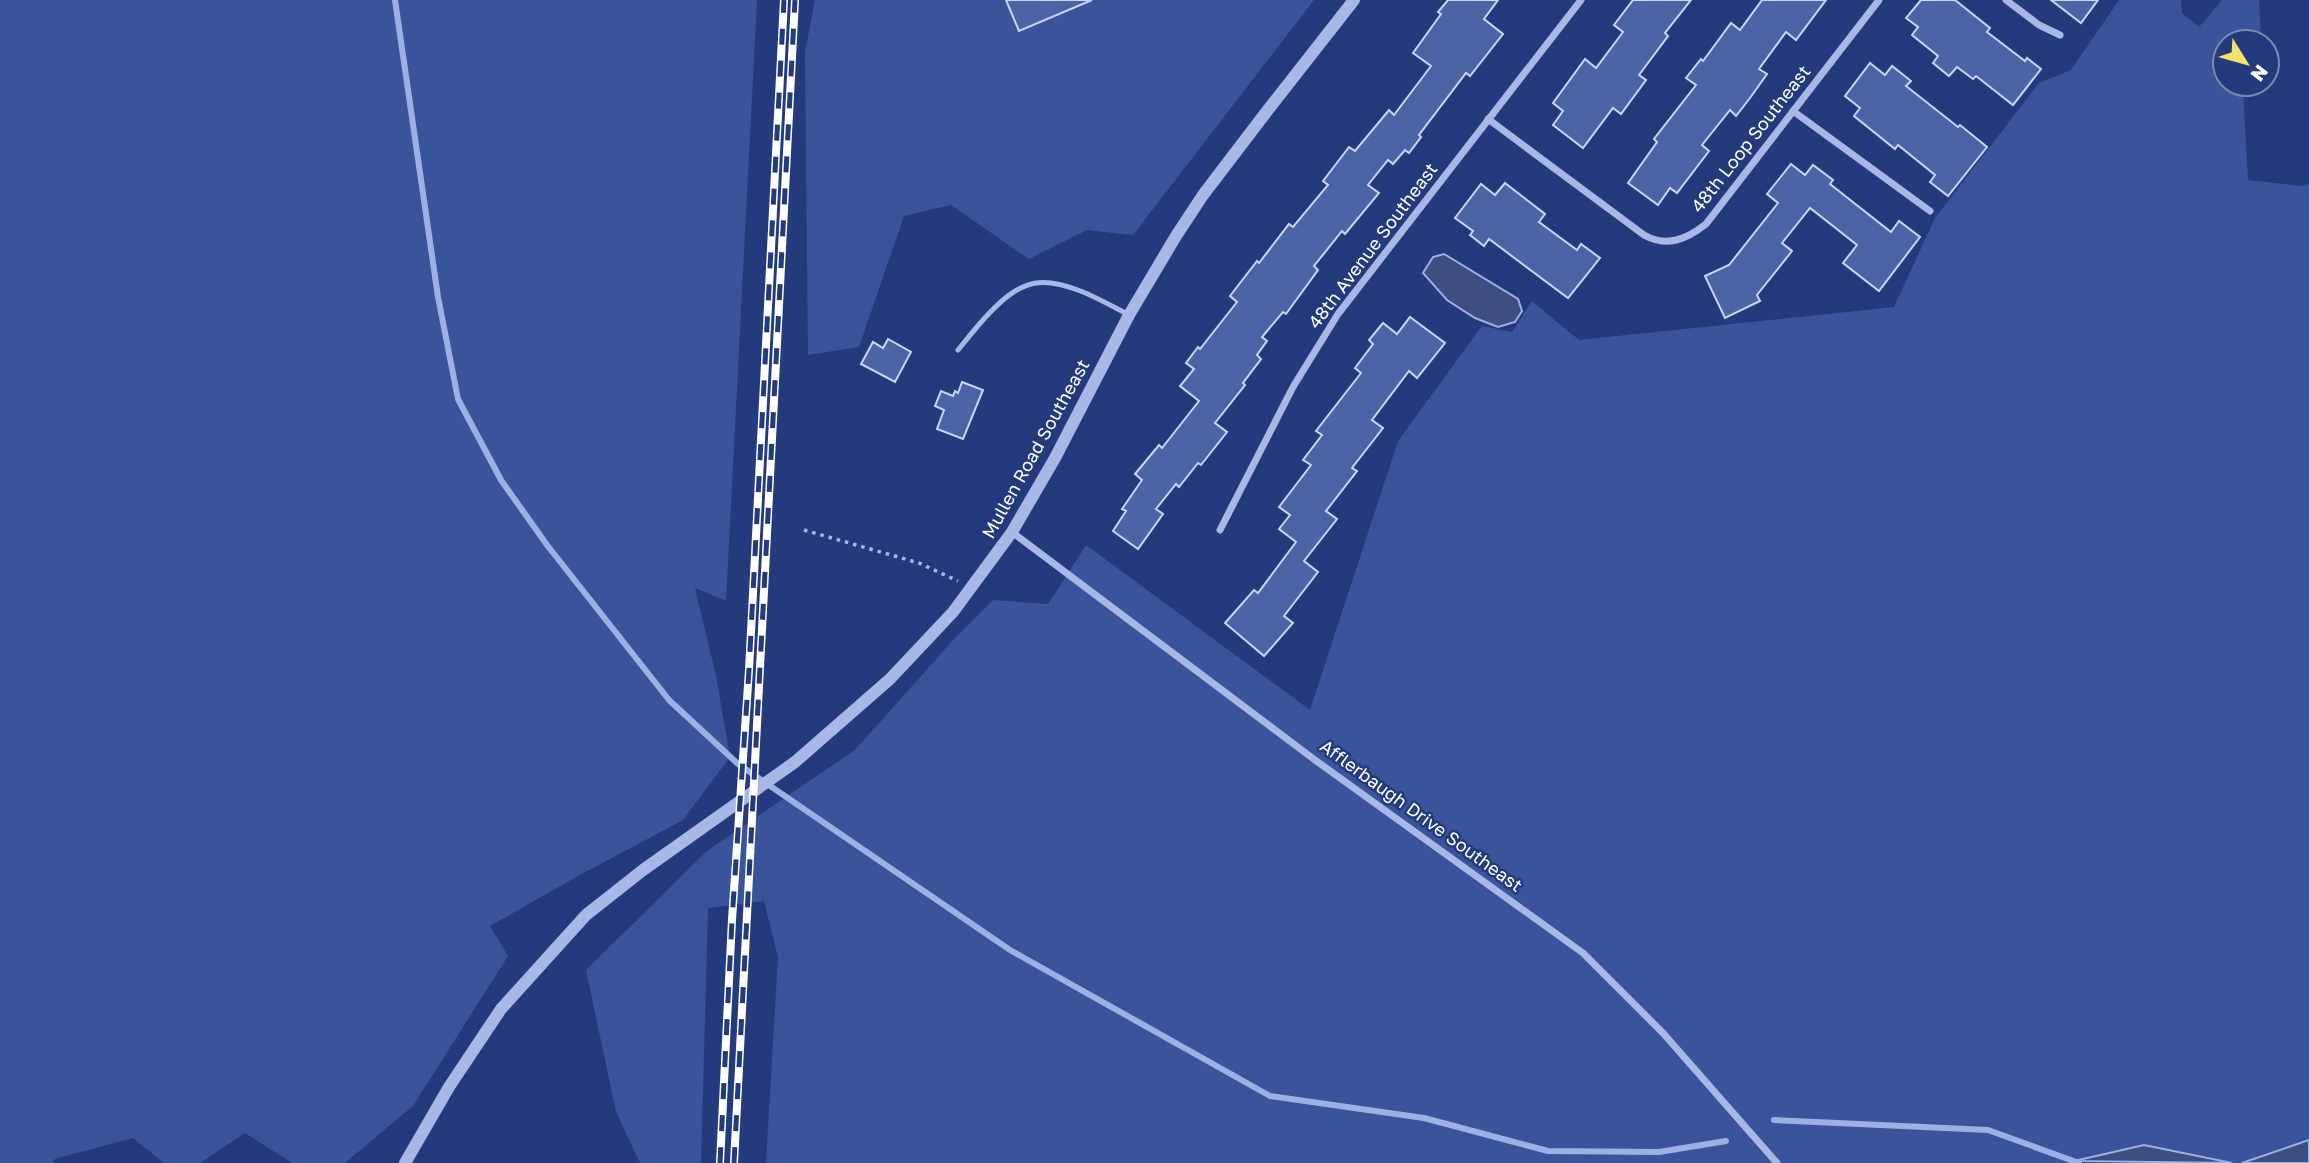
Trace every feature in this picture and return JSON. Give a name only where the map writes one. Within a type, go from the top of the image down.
[{"type":"street","name":"Mullen Road Southeast","points":[[405,1163],[449,1087],[501,1009],[586,915],[643,870],[795,762],[890,679],[953,612],[1012,532],[1055,458],[1129,315],[1176,236],[1203,195],[1354,0]]},
{"type":"street","name":"48th Avenue Southeast","points":[[1220,530],[1293,387],[1338,314],[1581,0]]},
{"type":"street","name":"48th Loop Southeast","points":[[1488,119],[1644,235],[1652,239],[1685,240],[1706,224],[1879,0]]},
{"type":"street","points":[[2006,0],[2039,25],[2060,35]]},
{"type":"street","points":[[1793,111],[1930,211]]},
{"type":"street","name":"Afflerbaugh Drive Southeast","points":[[1012,532],[1315,760],[1583,953],[1663,1033],[1777,1163]]},
{"type":"lane","points":[[958,350],[983,318],[1003,300],[1035,283],[1063,286],[1084,292],[1129,315]]},
{"type":"path","points":[[803,530],[919,563],[972,588]]},
{"type":"shaded area","points":[[0,0],[757,0],[726,601],[695,588],[716,676],[730,757],[683,820],[490,926],[508,956],[413,1106],[345,1163],[292,1163],[245,1133],[200,1163],[164,1163],[133,1138],[55,1159],[52,1163],[0,1163]]},
{"type":"shaded area","points":[[815,0],[1314,0],[1133,235],[1087,230],[1029,259],[951,205],[904,216],[859,347],[808,355],[805,52]]},
{"type":"shaded area","points":[[2119,0],[2181,0],[2182,13],[2199,27],[2222,0],[2259,0],[2260,28],[2211,28],[2211,98],[2243,98],[2248,180],[2300,186],[2309,184],[2309,1140],[2242,1163],[2144,1145],[2075,1163],[766,1163],[778,957],[764,901],[708,908],[701,1163],[640,1163],[616,1112],[586,970],[708,850],[855,750],[954,639],[993,600],[1048,604],[1086,545],[1310,710],[1398,441],[1482,326],[1512,332],[1532,301],[1579,340],[1894,307],[1935,218],[2039,83],[2071,70]]},
{"type":"shaded area","points":[[1444,254],[1518,299],[1522,311],[1515,322],[1498,327],[1475,318],[1447,300],[1423,273],[1433,257]]},
{"type":"shaded area","points":[[2309,1140],[2309,1163],[2242,1163]]},
{"type":"shaded area","points":[[2144,1145],[2232,1163],[2074,1161]]},
{"type":"building","points":[[1006,0],[1092,0],[1019,31]]},
{"type":"building","points":[[1448,0],[1498,0],[1484,19],[1503,34],[1470,76],[1466,73],[1419,135],[1421,137],[1409,153],[1405,150],[1393,164],[1388,160],[1368,185],[1379,193],[1345,234],[1342,231],[1314,266],[1318,270],[1286,314],[1283,312],[1262,337],[1267,341],[1257,355],[1261,359],[1243,383],[1245,385],[1215,423],[1227,432],[1201,465],[1198,463],[1179,487],[1176,484],[1156,509],[1163,514],[1138,549],[1113,531],[1126,511],[1122,509],[1142,480],[1135,474],[1159,445],[1162,448],[1199,401],[1180,386],[1194,369],[1186,363],[1237,302],[1230,296],[1257,261],[1259,263],[1289,224],[1293,227],[1328,185],[1323,181],[1349,147],[1355,151],[1389,110],[1394,115],[1431,66],[1413,53]]},
{"type":"building","points":[[1633,0],[1691,0],[1665,33],[1668,36],[1639,75],[1646,80],[1621,114],[1613,108],[1583,148],[1553,125],[1563,111],[1553,103],[1585,59],[1596,68],[1623,32],[1614,25]]},
{"type":"building","points":[[1762,0],[1826,0],[1796,40],[1786,32],[1759,69],[1767,74],[1750,98],[1736,116],[1730,110],[1702,145],[1709,151],[1677,193],[1670,188],[1658,205],[1628,183],[1657,142],[1654,139],[1696,85],[1686,78],[1701,59],[1703,61],[1731,23],[1740,30]]},
{"type":"building","points":[[1921,0],[1955,0],[1990,28],[1987,32],[2025,61],[2027,58],[2041,69],[2013,105],[1976,76],[1973,79],[1957,67],[1949,76],[1933,63],[1938,56],[1912,35],[1918,27],[1906,18]]},
{"type":"building","points":[[2051,0],[2098,0],[2081,23]]},
{"type":"building","points":[[1870,63],[1885,75],[1892,66],[1911,81],[1906,86],[1987,147],[1948,196],[1930,182],[1935,175],[1898,145],[1895,149],[1854,116],[1860,108],[1845,96]]},
{"type":"building","points":[[1791,164],[1805,175],[1813,165],[1833,180],[1830,184],[1891,232],[1899,221],[1920,237],[1879,291],[1843,263],[1857,245],[1810,208],[1782,243],[1792,251],[1757,295],[1760,301],[1725,318],[1705,276],[1729,265],[1778,203],[1767,194]]},
{"type":"building","points":[[1505,183],[1545,214],[1539,222],[1577,250],[1581,244],[1600,258],[1568,298],[1489,239],[1484,246],[1470,235],[1473,231],[1455,218],[1481,184],[1495,195]]},
{"type":"building","points":[[1410,317],[1445,343],[1417,378],[1409,371],[1372,420],[1383,428],[1352,468],[1357,471],[1326,511],[1337,519],[1304,561],[1318,572],[1284,616],[1293,623],[1264,656],[1225,623],[1254,590],[1258,593],[1296,542],[1279,529],[1290,515],[1279,507],[1311,465],[1303,460],[1322,435],[1316,431],[1361,373],[1355,368],[1373,344],[1369,340],[1383,323],[1397,334]]},
{"type":"building","points":[[888,339],[911,352],[895,382],[861,364],[873,342],[883,348]]},
{"type":"building","points":[[962,382],[983,390],[963,439],[937,429],[944,410],[935,406],[941,391],[953,396],[955,391],[958,393]]},
{"type":"waterway","points":[[395,0],[438,297],[458,399],[501,480],[547,545],[669,700],[738,764],[1010,950],[1270,1096],[1424,1118],[1548,1151],[1659,1152],[1726,1141]]},
{"type":"waterway","points":[[1774,1120],[1988,1130],[2079,1163]]},
{"type":"railway","points":[[720,1163],[784,0]]},
{"type":"railway","points":[[734,1163],[795,0]]}]
